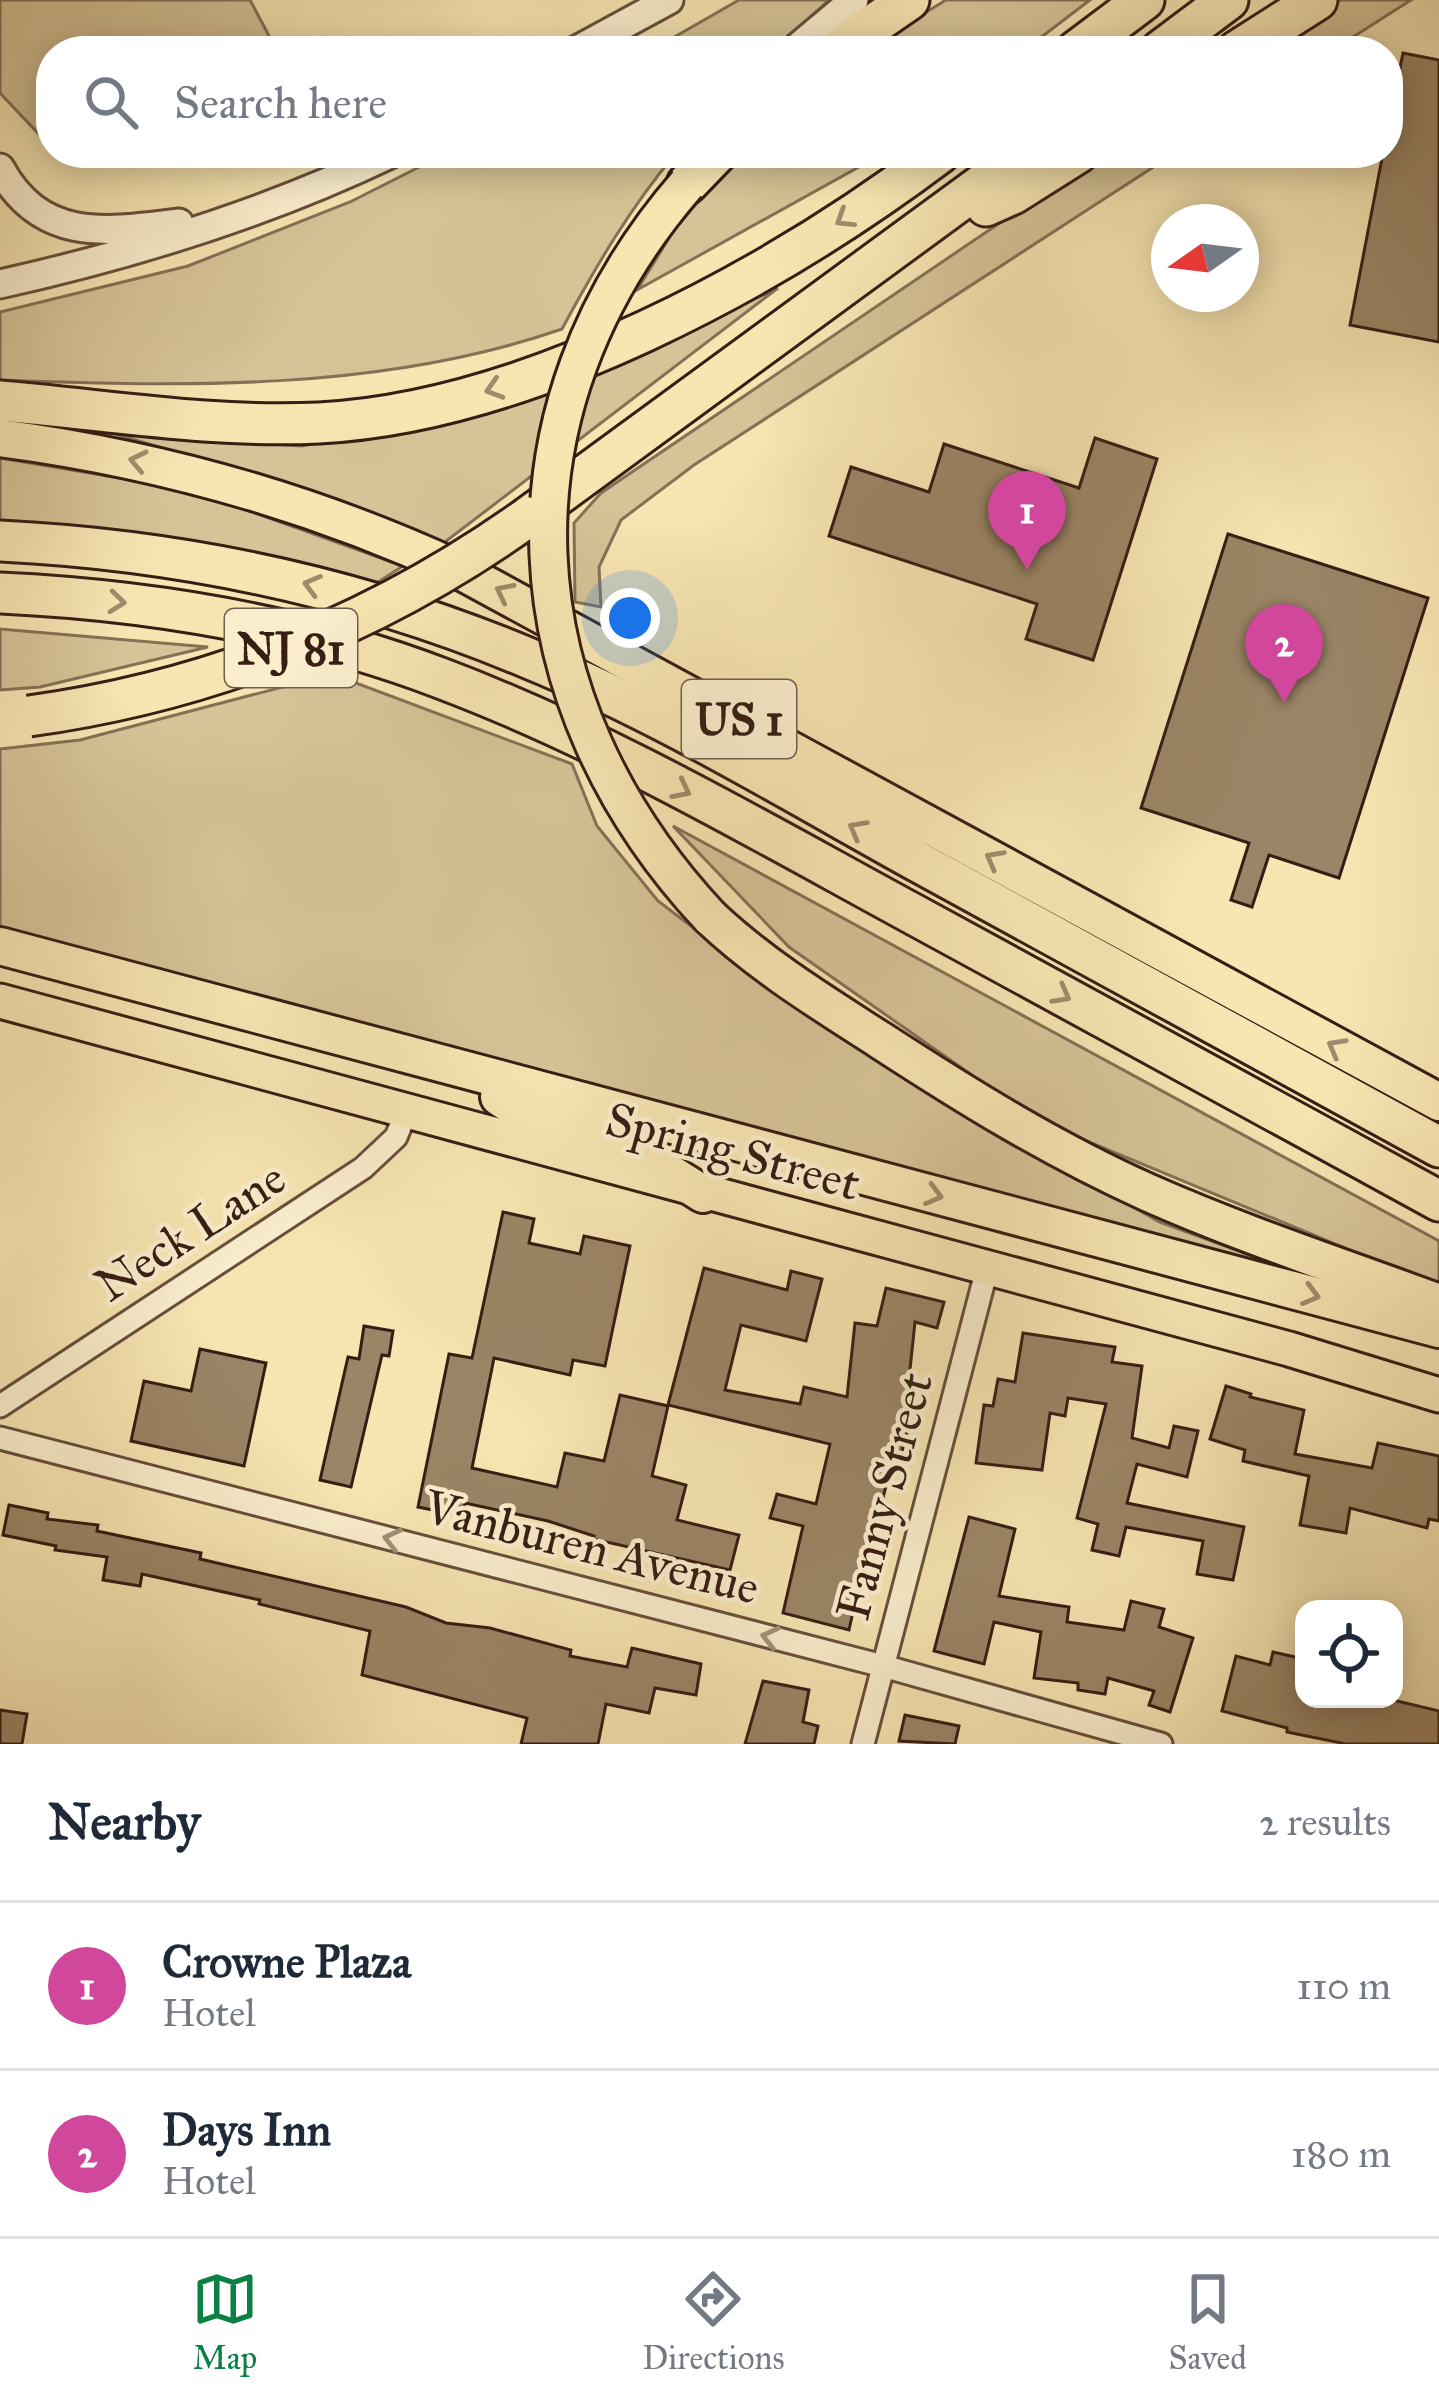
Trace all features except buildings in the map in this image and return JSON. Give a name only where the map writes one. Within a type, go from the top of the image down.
[{"type":"highway","points":[[857,36],[909,0]]},
{"type":"highway","points":[[1096,36],[1144,0]]},
{"type":"highway","points":[[1180,36],[1228,0]]},
{"type":"highway","points":[[1261,36],[1317,0]]},
{"type":"highway","points":[[700,168],[625,266],[585,346],[555,456],[548,548],[564,659],[592,746],[634,824],[710,917],[788,981],[951,1086],[1151,1194],[1258,1239],[1439,1303]]},
{"type":"highway","points":[[0,401],[184,421],[278,424],[367,418],[437,405],[538,374],[669,317],[820,234],[918,168]]},
{"type":"highway","name":"NJ 81","points":[[10,717],[172,689],[277,654],[402,596],[528,517],[1005,168]]},
{"type":"highway","points":[[915,236],[1013,194],[1054,168]]},
{"type":"highway","name":"US 1","points":[[0,438],[110,455],[243,488],[331,516],[457,569],[1439,1102]]},
{"type":"highway","points":[[0,541],[134,552],[270,574],[399,610],[531,659],[715,751],[1439,1147]]},
{"type":"highway","points":[[0,593],[130,603],[264,626],[398,663],[506,704],[729,814],[1439,1201]]},
{"type":"highway","points":[[0,946],[1439,1329]]},
{"type":"highway","points":[[456,1069],[517,1109],[625,1145],[703,1193]]},
{"type":"main road","name":"Spring Street","points":[[0,1001],[1306,1354],[1439,1395]]},
{"type":"street","points":[[603,36],[669,0]]},
{"type":"street","points":[[629,36],[694,0]]},
{"type":"street","points":[[811,36],[854,0]]},
{"type":"street","points":[[0,168],[23,200],[48,218],[91,231],[132,230],[248,213]]},
{"type":"street","points":[[0,284],[127,253],[248,213],[360,168]]},
{"type":"street","name":"Neck Lane","points":[[0,1406],[363,1168],[396,1137],[407,1110]]},
{"type":"street","name":"Fanny Street","points":[[863,1744],[987,1269]]},
{"type":"street","name":"Vanburen Avenue","points":[[0,1438],[883,1666],[1161,1744]]},
{"type":"shaded area","points":[[0,0],[250,0],[269,36],[36,36],[36,131],[0,93]]},
{"type":"shaded area","points":[[739,0],[829,0],[789,36],[676,36]]},
{"type":"shaded area","points":[[946,0],[1090,0],[1043,36],[887,36]]},
{"type":"shaded area","points":[[1340,0],[1411,0],[1355,36],[1284,36]]},
{"type":"shaded area","points":[[417,168],[665,168],[614,238],[562,329],[425,364],[355,374],[213,383],[0,380],[0,312],[188,266],[350,202]]},
{"type":"shaded area","points":[[726,168],[857,168],[637,290],[674,230]]},
{"type":"shaded area","points":[[1081,168],[1152,168],[694,465],[621,520],[599,567],[601,607],[575,602],[574,523],[601,493]]},
{"type":"shaded area","points":[[778,288],[441,545],[374,513],[116,434],[302,446],[480,413],[609,368]]},
{"type":"shaded area","points":[[0,458],[191,490],[403,566],[369,588],[0,525]]},
{"type":"shaded area","points":[[0,629],[208,647],[40,687],[0,690]]},
{"type":"shaded area","points":[[332,674],[572,764],[597,826],[658,901],[804,1012],[1159,1222],[1307,1276],[0,930],[0,749],[80,740]]},
{"type":"shaded area","points":[[673,826],[1439,1241],[1439,1287],[1036,1120],[789,947]]},
{"type":"place","name":"Crowne Plaza","points":[[1027,570]]},
{"type":"place","name":"Days Inn","points":[[1284,703]]}]
